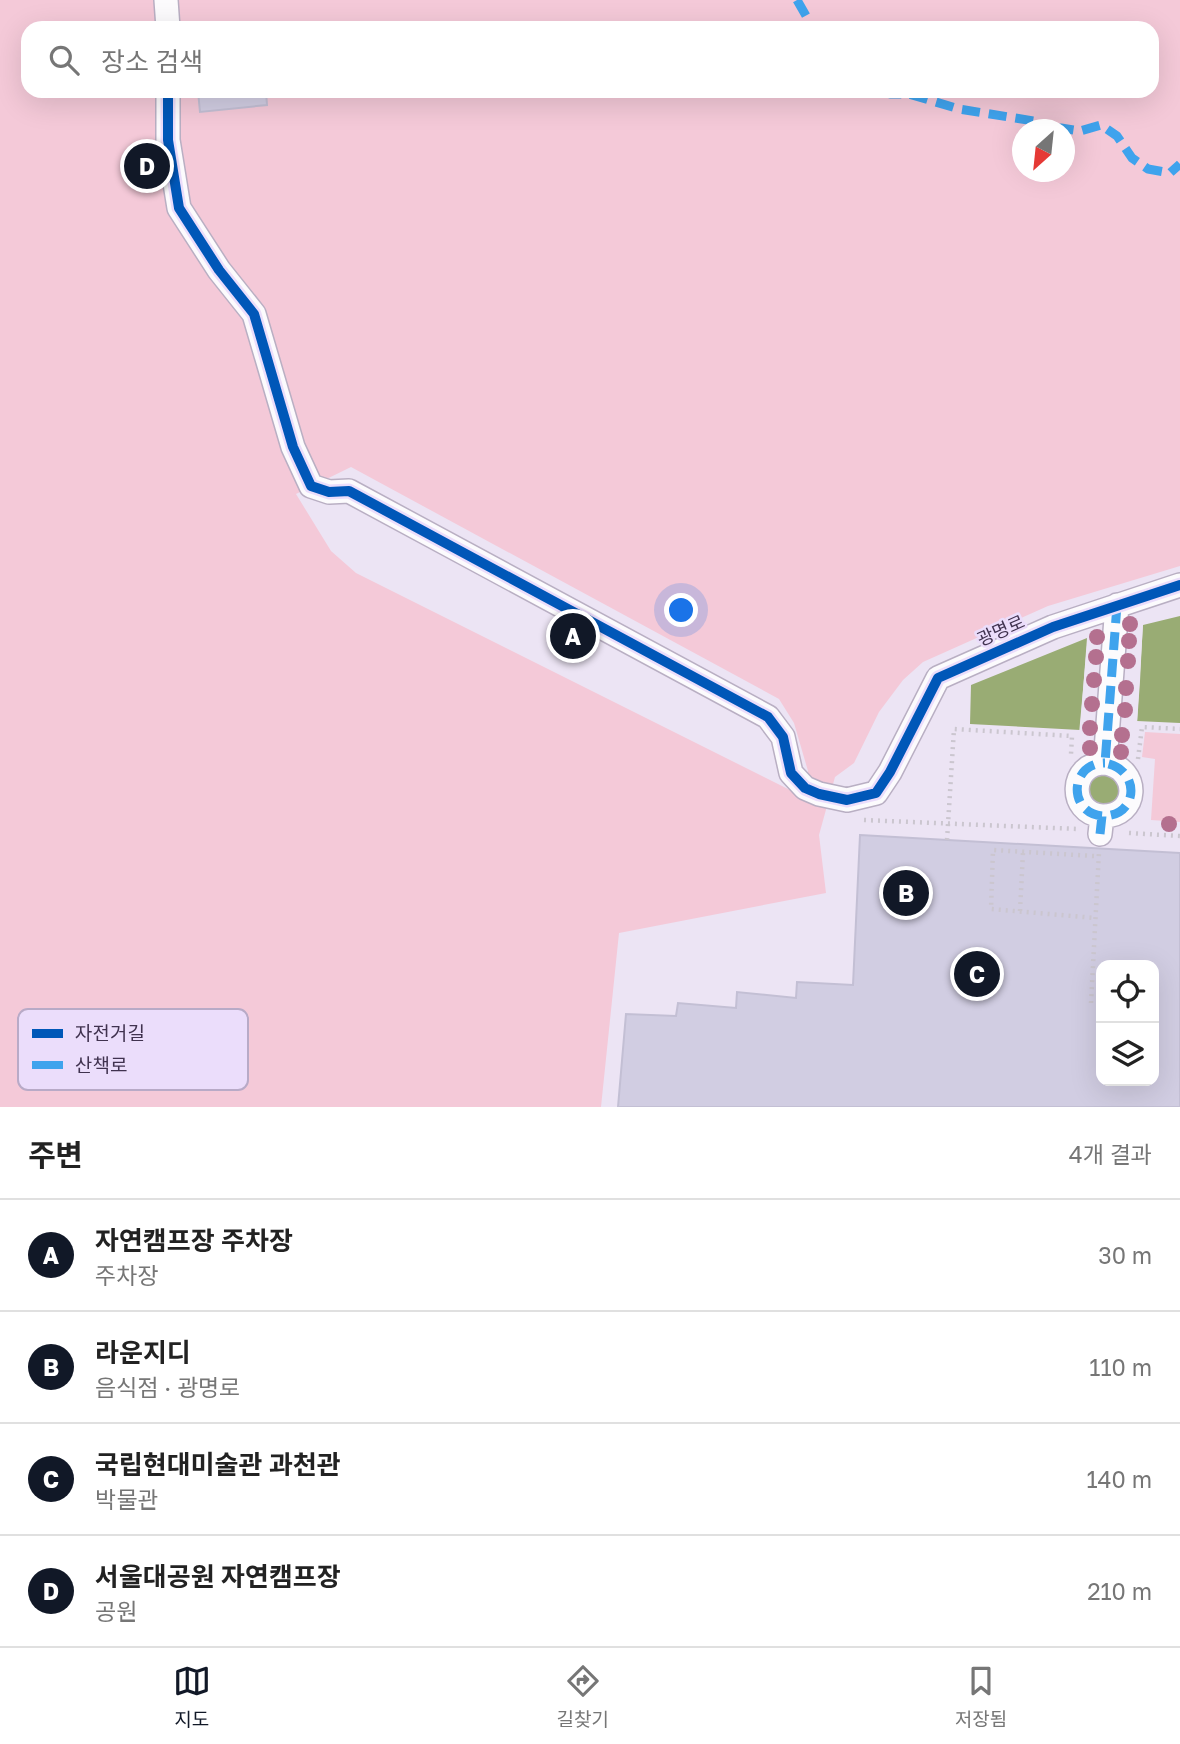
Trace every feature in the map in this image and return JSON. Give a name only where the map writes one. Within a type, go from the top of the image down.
[{"type":"street","points":[[166,0],[167,21]]},
{"type":"street","name":"광명로","points":[[168,98],[168,140],[179,208],[219,270],[254,314],[293,447],[311,486],[329,492],[349,491],[768,717],[783,737],[791,773],[805,788],[847,800],[876,793],[890,772],[938,678],[1053,626],[1116,616],[1180,585]]},
{"type":"street","points":[[1105,760],[1116,616]]},
{"type":"street","points":[[1105,760],[1124,772],[1131,783],[1131,795],[1126,806],[1111,816],[1100,837],[1093,815],[1080,801],[1078,784],[1085,769],[1105,760]]},
{"type":"path","points":[[1138,760],[1142,727],[1180,729]]},
{"type":"path","points":[[947,840],[954,729],[1072,736],[1070,762]]},
{"type":"path","points":[[864,820],[1100,837],[1180,836]]},
{"type":"path","points":[[1095,918],[991,909],[993,850],[1023,852],[1100,837]]},
{"type":"path","points":[[1091,1003],[1100,837]]},
{"type":"path","points":[[1020,911],[1023,852]]},
{"type":"shaded area","points":[[0,0],[1180,0],[1180,566],[1048,606],[923,662],[903,680],[879,712],[854,763],[835,777],[819,835],[826,893],[619,933],[601,1107],[0,1107]],"holes":[[[351,467],[779,699],[794,723],[808,771],[804,797],[356,573],[331,551],[296,494]]]},
{"type":"shaded area","points":[[1180,616],[1180,723],[1137,721],[1143,625]]},
{"type":"shaded area","points":[[1087,638],[1080,730],[970,724],[971,685]]},
{"type":"shaded area","points":[[1145,732],[1180,734],[1180,822],[1151,820],[1155,759],[1142,757]]},
{"type":"shaded area","points":[[1103,773],[1117,783],[1119,795],[1110,804],[1102,805],[1093,803],[1086,789],[1090,780]]},
{"type":"pier","points":[[1143,621],[1137,724],[1133,721],[1140,624]]},
{"type":"pier","points":[[1088,634],[1091,638],[1083,730],[1079,734]]},
{"type":"building","points":[[199,98],[266,98],[267,105],[200,112]]},
{"type":"building","points":[[860,835],[1180,853],[1180,1107],[618,1107],[626,1014],[676,1016],[678,1003],[736,1008],[737,992],[796,998],[797,982],[853,985]]},
{"type":"marked path","points":[[797,0],[809,21]]},
{"type":"marked path","points":[[922,98],[959,109],[1022,119]]},
{"type":"marked path","points":[[1075,130],[1101,125],[1117,136],[1132,158],[1148,169],[1170,173],[1180,164]]},
{"type":"marked path","points":[[1100,834],[1102,816],[1123,809],[1131,792],[1125,774],[1117,767],[1105,763],[1117,605]]},
{"type":"marked path","points":[[1102,816],[1091,813],[1083,806],[1077,788],[1085,771],[1093,765],[1105,763]]},
{"type":"cycle path","points":[[168,98],[168,140],[179,208],[219,270],[254,314],[293,447],[311,486],[329,492],[349,491],[768,717],[783,737],[791,773],[805,788],[847,800],[876,793],[890,772],[938,678],[1053,627],[1180,585]]},
{"type":"place","name":"서울대공원 자연캠프장","points":[[147,166]]},
{"type":"place","name":"자연캠프장 주차장","points":[[573,636]]},
{"type":"place","name":"라운지디","points":[[906,893]]},
{"type":"place","name":"국립현대미술관 과천관","points":[[977,974]]}]
